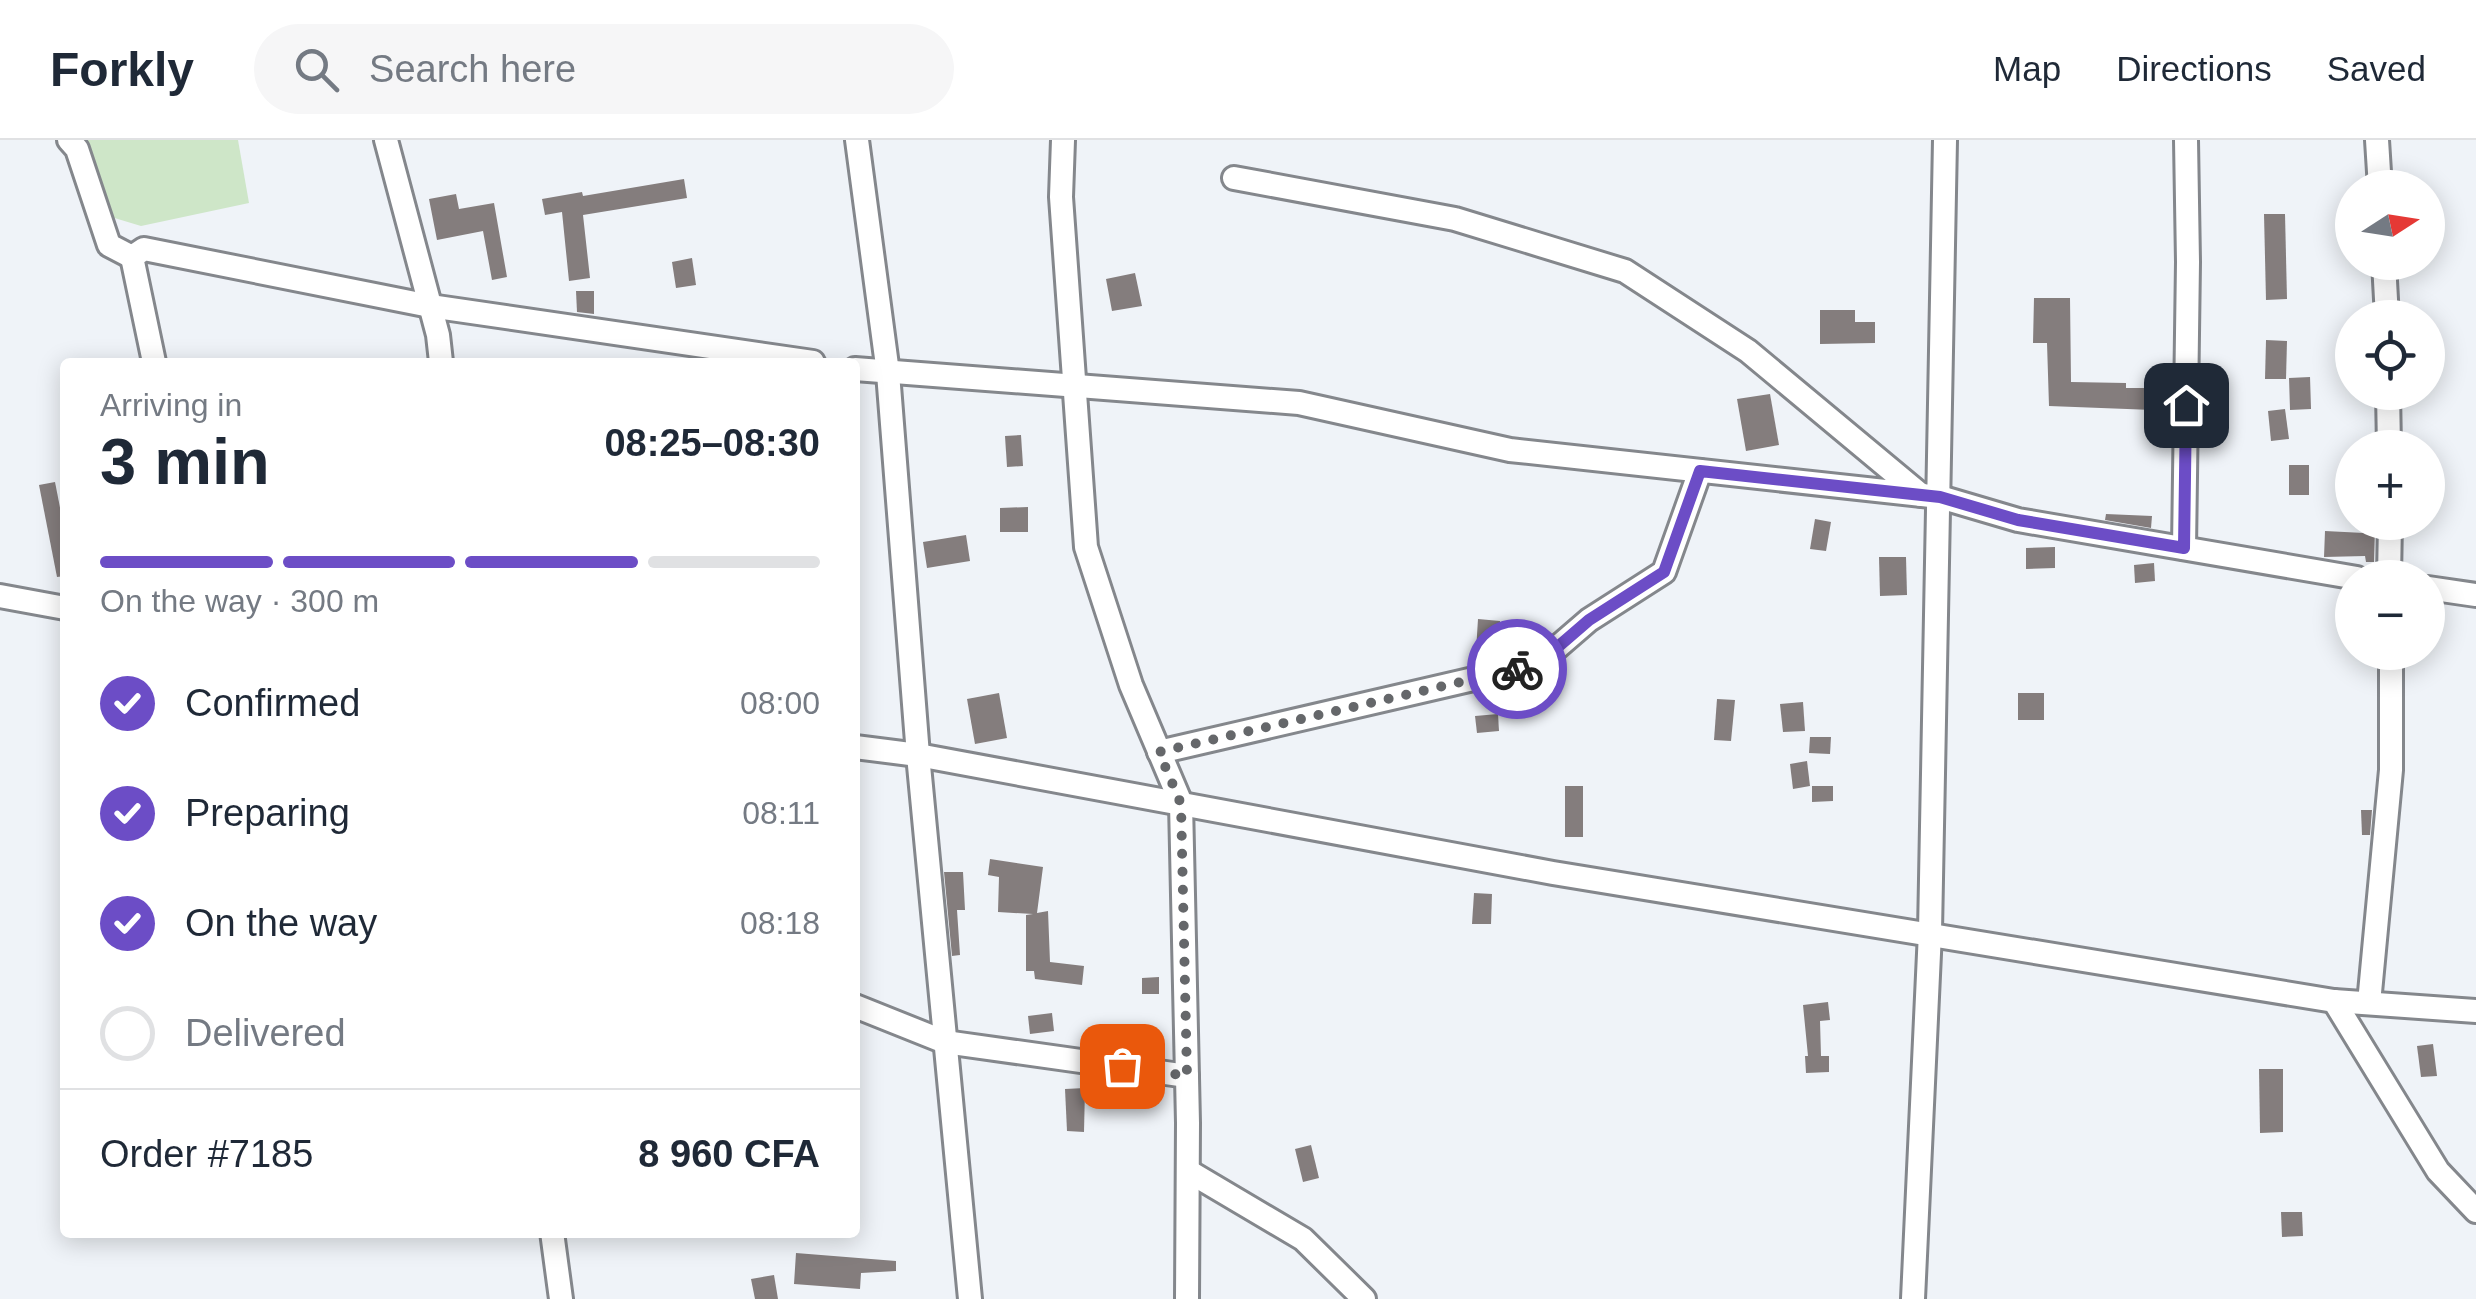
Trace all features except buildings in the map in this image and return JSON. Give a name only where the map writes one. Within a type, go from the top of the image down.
[{"type":"street","points":[[69,140],[77,149],[109,244],[132,256]]},
{"type":"street","points":[[386,140],[440,358]]},
{"type":"street","points":[[856,140],[888,374],[918,755],[970,1299]]},
{"type":"street","points":[[1063,140],[1061,198],[1086,547],[1131,685],[1181,804],[1187,1299]]},
{"type":"street","points":[[1913,1299],[1930,932],[1930,496],[1945,140]]},
{"type":"street","points":[[2184,548],[2186,140]]},
{"type":"street","points":[[2377,140],[2379,170]]},
{"type":"street","points":[[1234,178],[1455,219],[1625,270],[1748,351],[1930,496]]},
{"type":"street","points":[[132,256],[144,249],[430,306],[787,358]]},
{"type":"street","points":[[132,256],[153,358]]},
{"type":"street","points":[[860,369],[1299,404],[1510,450],[1930,496],[2018,520],[2335,574]]},
{"type":"street","points":[[1159,752],[1538,664],[1589,620],[1664,572],[1700,471]]},
{"type":"street","points":[[2445,590],[2476,595]]},
{"type":"street","points":[[0,596],[60,607]]},
{"type":"street","points":[[2370,1003],[2391,770],[2391,670]]},
{"type":"street","points":[[860,748],[918,755],[1553,873],[2334,1001],[2476,1011]]},
{"type":"street","points":[[2334,1001],[2438,1171],[2476,1212]]},
{"type":"street","points":[[860,1008],[945,1042],[1187,1076]]},
{"type":"street","points":[[1188,1172],[1303,1239],[1364,1299]]},
{"type":"street","points":[[553,1238],[561,1299]]},
{"type":"green space","points":[[84,140],[238,140],[249,203],[141,226],[98,213]]},
{"type":"way so far","points":[[1122,1066],[1187,1076],[1181,804],[1159,752],[1517,669]]},
{"type":"route","points":[[1517,669],[1538,664],[1589,620],[1664,572],[1700,471],[1940,497],[2018,520],[2184,548],[2186,405]]}]
